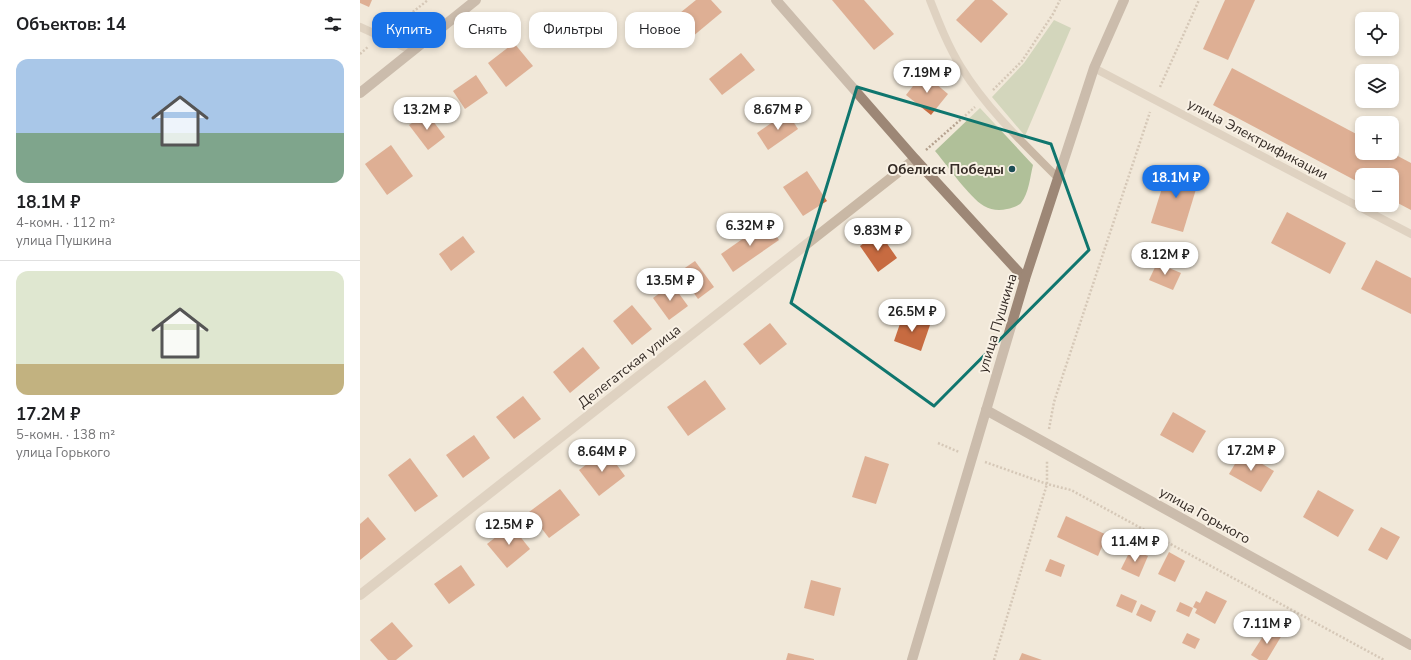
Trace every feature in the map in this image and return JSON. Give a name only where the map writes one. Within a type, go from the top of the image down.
[{"type":"main road","points":[[360,93],[476,0]]},
{"type":"main road","points":[[776,0],[915,160],[1025,279]]},
{"type":"main road","name":"улица Пушкина","points":[[912,660],[1025,279],[1094,68],[1124,0]]},
{"type":"main road","name":"улица Горького","points":[[986,410],[1411,645]]},
{"type":"street","name":"Делегатская улица","points":[[360,595],[915,160]]},
{"type":"lane","points":[[930,0],[945,38],[960,66],[1011,132],[1058,178]]},
{"type":"lane","points":[[360,27],[413,51]]},
{"type":"lane","name":"улица Электрификации","points":[[1094,68],[1411,234]]},
{"type":"path","points":[[915,160],[984,99],[1022,61],[1053,14],[1060,0]]},
{"type":"path","points":[[994,660],[1047,484],[1047,444],[1054,402],[1154,100],[1199,0]]},
{"type":"path","points":[[938,444],[972,458],[1047,484],[1072,490],[1384,660]]},
{"type":"highlighted area","points":[[857,87],[1051,144],[1089,250],[934,406],[791,303]]},
{"type":"green space","points":[[1054,20],[1071,28],[1025,136],[992,97],[1024,63]]},
{"type":"green space","points":[[980,108],[1033,165],[1029,185],[1024,199],[1018,205],[1004,210],[989,208],[978,202],[935,151]]},
{"type":"building","points":[[360,0],[372,0],[369,7],[360,3]]},
{"type":"building","points":[[696,0],[711,0],[722,12],[695,34],[695,12],[681,12]]},
{"type":"building","points":[[832,0],[864,0],[894,34],[874,50]]},
{"type":"building","points":[[975,0],[992,0],[1008,14],[981,43],[956,20]]},
{"type":"building","points":[[1225,0],[1255,0],[1228,60],[1203,49]]},
{"type":"building","points":[[508,48],[518,48],[533,66],[506,87],[488,63]]},
{"type":"building","points":[[741,53],[755,70],[722,95],[709,79]]},
{"type":"building","points":[[1232,68],[1355,133],[1355,160],[1399,160],[1399,157],[1411,163],[1411,210],[1399,204],[1399,168],[1355,168],[1355,180],[1213,105]]},
{"type":"building","points":[[923,73],[948,94],[931,115],[906,95]]},
{"type":"building","points":[[476,75],[488,93],[465,109],[453,91]]},
{"type":"building","points":[[787,112],[798,129],[768,150],[757,133]]},
{"type":"building","points":[[427,113],[445,137],[428,150],[409,125]]},
{"type":"building","points":[[391,145],[413,176],[387,195],[365,164]]},
{"type":"building","points":[[1169,166],[1200,176],[1183,232],[1151,223]]},
{"type":"building","points":[[807,171],[827,201],[803,216],[783,187]]},
{"type":"building","points":[[1287,212],[1346,243],[1330,274],[1271,243]]},
{"type":"building","points":[[767,222],[779,240],[733,272],[721,254]]},
{"type":"building","points":[[879,232],[897,258],[878,272],[860,246]]},
{"type":"building","points":[[463,236],[475,252],[451,271],[439,254]]},
{"type":"building","points":[[1376,260],[1411,278],[1411,314],[1361,289]]},
{"type":"building","points":[[695,261],[714,287],[698,299],[679,272]]},
{"type":"building","points":[[1157,263],[1181,273],[1173,290],[1149,280]]},
{"type":"building","points":[[672,284],[688,306],[669,320],[653,298]]},
{"type":"building","points":[[632,305],[652,329],[632,345],[613,321]]},
{"type":"building","points":[[903,315],[930,325],[921,351],[894,341]]},
{"type":"building","points":[[770,323],[787,344],[760,365],[743,344]]},
{"type":"building","points":[[583,347],[600,368],[570,393],[553,372]]},
{"type":"building","points":[[705,380],[726,409],[688,436],[667,407]]},
{"type":"building","points":[[523,396],[541,419],[514,439],[496,417]]},
{"type":"building","points":[[1173,412],[1206,431],[1193,453],[1160,435]]},
{"type":"building","points":[[474,435],[490,458],[463,478],[446,455]]},
{"type":"building","points":[[606,450],[625,476],[599,496],[579,470]]},
{"type":"building","points":[[1242,452],[1274,471],[1261,492],[1229,474]]},
{"type":"building","points":[[865,456],[889,464],[876,504],[852,497]]},
{"type":"building","points":[[410,458],[438,496],[415,512],[388,475]]},
{"type":"building","points":[[560,489],[580,515],[549,538],[529,512]]},
{"type":"building","points":[[1318,490],[1354,510],[1338,537],[1303,517]]},
{"type":"building","points":[[1066,516],[1107,535],[1098,556],[1057,537]]},
{"type":"building","points":[[368,517],[386,539],[360,560],[360,524]]},
{"type":"building","points":[[511,525],[530,549],[507,568],[487,544]]},
{"type":"building","points":[[1381,527],[1400,537],[1387,560],[1368,550]]},
{"type":"building","points":[[1131,549],[1148,556],[1139,577],[1121,569]]},
{"type":"building","points":[[1169,552],[1185,561],[1175,582],[1158,574]]},
{"type":"building","points":[[1050,559],[1065,565],[1061,577],[1045,571]]},
{"type":"building","points":[[461,565],[475,585],[449,604],[434,584]]},
{"type":"building","points":[[811,580],[841,588],[834,616],[804,608]]},
{"type":"building","points":[[1206,591],[1227,601],[1215,624],[1195,613],[1197,609],[1193,607],[1196,601],[1200,603]]},
{"type":"building","points":[[1121,594],[1137,601],[1132,613],[1116,606]]},
{"type":"building","points":[[1180,602],[1193,608],[1189,617],[1176,611]]},
{"type":"building","points":[[1141,604],[1156,611],[1151,622],[1136,615]]},
{"type":"building","points":[[392,622],[413,646],[396,660],[388,660],[370,640]]},
{"type":"building","points":[[1269,627],[1282,635],[1267,660],[1259,660],[1251,655]]},
{"type":"building","points":[[1187,633],[1200,639],[1195,649],[1182,643]]},
{"type":"building","points":[[788,653],[814,659],[814,660],[786,660]]},
{"type":"building","points":[[1022,653],[1042,660],[1019,660]]},
{"type":"place","name":"Обелиск Победы","points":[[1012,169]]}]
